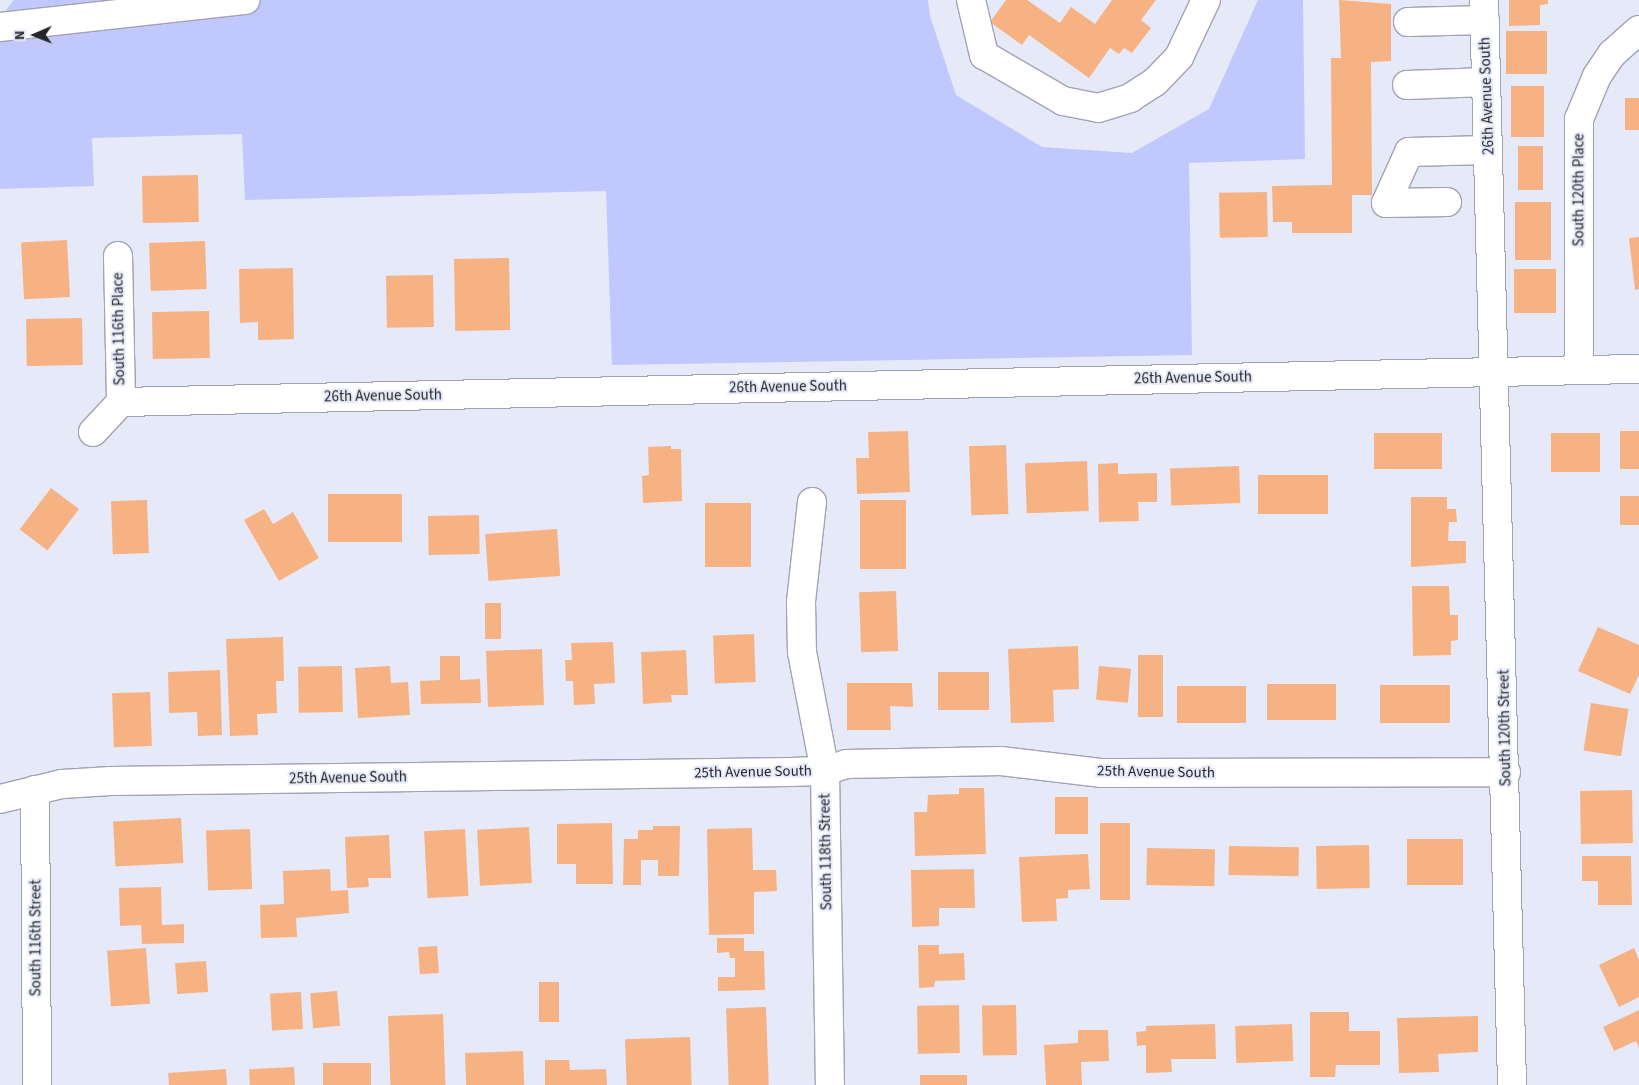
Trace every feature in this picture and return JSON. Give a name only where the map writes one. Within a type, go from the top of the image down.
[{"type":"street","points":[[0,27],[246,0]]},
{"type":"street","points":[[971,0],[984,55],[1063,101],[1098,108],[1130,98],[1155,82],[1179,57],[1206,0]]},
{"type":"street","points":[[1408,22],[1484,10]]},
{"type":"street","name":"26th Avenue South","points":[[1484,10],[1496,371]]},
{"type":"street","name":"South 120th Place","points":[[1580,370],[1579,119],[1597,76],[1612,54],[1639,30]]},
{"type":"street","points":[[1406,84],[1486,82]]},
{"type":"street","points":[[1447,202],[1386,203],[1408,152],[1488,150]]},
{"type":"street","name":"South 116th Place","points":[[118,256],[121,402]]},
{"type":"street","name":"26th Avenue South","points":[[121,402],[1639,369]]},
{"type":"street","name":"South 120th Street","points":[[1496,371],[1512,1085]]},
{"type":"street","points":[[93,432],[121,402]]},
{"type":"street","name":"South 118th Street","points":[[812,502],[801,602],[802,652],[824,771],[830,1085]]},
{"type":"street","name":"25th Avenue South","points":[[0,799],[35,790],[111,781],[824,771],[846,764],[1001,761],[1102,773],[1506,772]]},
{"type":"street","name":"South 116th Street","points":[[35,790],[37,1085]]},
{"type":"shaded area","points":[[14,0],[928,0],[930,16],[956,95],[1042,147],[1132,153],[1209,109],[1258,0],[1303,0],[1305,159],[1189,163],[1192,355],[612,365],[606,191],[245,200],[242,134],[92,138],[94,186],[0,189],[0,18]]},
{"type":"building","points":[[1006,0],[1027,0],[1060,23],[1071,7],[1095,24],[1112,0],[1156,0],[1141,20],[1151,28],[1132,53],[1124,48],[1119,54],[1110,48],[1089,78],[1029,35],[1022,45],[990,22]]},
{"type":"building","points":[[1339,0],[1391,4],[1391,61],[1371,62],[1372,195],[1352,195],[1352,233],[1292,233],[1292,222],[1273,222],[1272,186],[1332,185],[1331,58],[1341,58]]},
{"type":"building","points":[[1509,0],[1548,0],[1548,4],[1540,5],[1540,25],[1509,26]]},
{"type":"building","points":[[1506,31],[1547,31],[1547,74],[1506,74]]},
{"type":"building","points":[[1511,86],[1544,86],[1544,137],[1511,137]]},
{"type":"building","points":[[1625,98],[1639,98],[1639,130],[1625,130]]},
{"type":"building","points":[[1518,146],[1543,146],[1543,190],[1518,190]]},
{"type":"building","points":[[198,175],[199,222],[143,223],[142,176]]},
{"type":"building","points":[[1267,192],[1268,237],[1220,238],[1219,193]]},
{"type":"building","points":[[1515,202],[1551,202],[1551,260],[1515,260]]},
{"type":"building","points":[[1639,237],[1639,289],[1635,290],[1629,238]]},
{"type":"building","points":[[67,240],[70,297],[24,299],[21,242]]},
{"type":"building","points":[[205,241],[207,289],[151,291],[149,243]]},
{"type":"building","points":[[509,258],[510,330],[455,331],[454,259]]},
{"type":"building","points":[[293,268],[294,339],[258,340],[258,322],[240,323],[239,269]]},
{"type":"building","points":[[1514,269],[1556,269],[1556,313],[1514,313]]},
{"type":"building","points":[[433,275],[434,327],[387,328],[386,276]]},
{"type":"building","points":[[209,311],[210,358],[153,359],[152,312]]},
{"type":"building","points":[[82,318],[83,365],[27,366],[26,319]]},
{"type":"building","points":[[908,431],[910,492],[857,494],[856,458],[869,458],[868,432]]},
{"type":"building","points":[[1620,431],[1639,431],[1639,469],[1620,469]]},
{"type":"building","points":[[1374,433],[1442,433],[1442,469],[1374,469]]},
{"type":"building","points":[[1551,433],[1600,433],[1600,472],[1551,472]]},
{"type":"building","points":[[1006,445],[1008,514],[971,515],[969,446]]},
{"type":"building","points":[[671,446],[671,449],[681,449],[682,501],[643,503],[642,476],[649,475],[648,447]]},
{"type":"building","points":[[1087,461],[1089,511],[1027,513],[1025,463]]},
{"type":"building","points":[[1118,463],[1118,474],[1157,473],[1157,502],[1138,502],[1139,521],[1099,522],[1098,464]]},
{"type":"building","points":[[1239,466],[1240,503],[1171,505],[1170,468]]},
{"type":"building","points":[[1258,475],[1328,475],[1328,514],[1258,514]]},
{"type":"building","points":[[51,488],[79,509],[48,551],[20,530]]},
{"type":"building","points":[[328,494],[402,494],[402,542],[328,542]]},
{"type":"building","points":[[1620,496],[1639,496],[1639,525],[1620,525]]},
{"type":"building","points":[[1411,497],[1447,497],[1447,509],[1456,509],[1457,522],[1449,522],[1448,541],[1466,541],[1466,563],[1411,567]]},
{"type":"building","points":[[147,500],[149,553],[113,554],[111,501]]},
{"type":"building","points":[[860,500],[906,500],[906,569],[860,569]]},
{"type":"building","points":[[705,503],[751,503],[751,567],[705,567]]},
{"type":"building","points":[[264,509],[273,524],[293,512],[319,558],[279,581],[244,520]]},
{"type":"building","points":[[479,515],[480,554],[429,555],[428,516]]},
{"type":"building","points":[[557,529],[560,576],[488,581],[485,534]]},
{"type":"building","points":[[1412,586],[1449,586],[1450,615],[1458,615],[1458,640],[1451,641],[1451,655],[1413,656]]},
{"type":"building","points":[[896,591],[898,651],[861,652],[859,592]]},
{"type":"building","points":[[485,603],[501,603],[501,639],[485,639]]},
{"type":"building","points":[[1598,627],[1639,645],[1639,675],[1630,694],[1578,671]]},
{"type":"building","points":[[754,634],[756,682],[715,683],[713,635]]},
{"type":"building","points":[[283,637],[284,681],[276,681],[277,713],[257,714],[258,735],[230,736],[226,639]]},
{"type":"building","points":[[613,642],[615,683],[594,684],[595,704],[574,705],[573,681],[566,681],[565,660],[572,660],[571,643]]},
{"type":"building","points":[[1078,646],[1079,689],[1053,690],[1054,722],[1011,723],[1008,649]]},
{"type":"building","points":[[542,649],[544,705],[488,707],[486,651]]},
{"type":"building","points":[[686,650],[688,695],[671,695],[672,702],[643,704],[641,652]]},
{"type":"building","points":[[1138,655],[1163,655],[1163,717],[1138,717]]},
{"type":"building","points":[[440,656],[460,656],[460,680],[480,679],[481,703],[421,704],[420,681],[440,680]]},
{"type":"building","points":[[342,666],[343,712],[299,713],[298,667]]},
{"type":"building","points":[[390,666],[391,683],[408,682],[410,715],[358,718],[355,668]]},
{"type":"building","points":[[1099,666],[1131,669],[1128,703],[1096,700]]},
{"type":"building","points":[[220,670],[222,735],[198,736],[197,712],[169,713],[168,672]]},
{"type":"building","points":[[938,672],[989,672],[989,710],[938,710]]},
{"type":"building","points":[[847,683],[912,683],[913,707],[890,706],[891,730],[847,730]]},
{"type":"building","points":[[1267,684],[1336,684],[1336,720],[1267,720]]},
{"type":"building","points":[[1380,685],[1450,685],[1450,723],[1380,723]]},
{"type":"building","points":[[1177,686],[1246,686],[1246,723],[1177,723]]},
{"type":"building","points":[[150,692],[152,746],[114,747],[112,693]]},
{"type":"building","points":[[1591,703],[1629,709],[1621,756],[1583,750]]},
{"type":"building","points":[[959,788],[984,788],[986,854],[915,856],[914,812],[927,812],[928,795],[959,794]]},
{"type":"building","points":[[1632,790],[1633,843],[1581,844],[1580,791]]},
{"type":"building","points":[[1055,797],[1088,797],[1088,834],[1055,834]]},
{"type":"building","points":[[181,818],[183,863],[115,866],[113,822]]},
{"type":"building","points":[[612,823],[613,884],[576,884],[576,864],[557,864],[557,824]]},
{"type":"building","points":[[1100,823],[1130,823],[1130,900],[1100,900]]},
{"type":"building","points":[[653,826],[680,826],[679,876],[658,876],[658,860],[641,860],[641,885],[623,885],[624,839],[638,839],[638,830],[653,830]]},
{"type":"building","points":[[529,827],[532,883],[480,886],[477,830]]},
{"type":"building","points":[[752,828],[753,870],[776,870],[777,891],[754,892],[754,934],[709,935],[707,829]]},
{"type":"building","points":[[250,829],[252,889],[208,890],[206,831]]},
{"type":"building","points":[[465,829],[469,896],[428,898],[424,831]]},
{"type":"building","points":[[389,835],[391,878],[368,878],[369,887],[347,888],[345,837]]},
{"type":"building","points":[[1407,839],[1463,839],[1463,885],[1407,885]]},
{"type":"building","points":[[1369,845],[1370,888],[1317,889],[1316,846]]},
{"type":"building","points":[[1229,846],[1299,847],[1298,876],[1228,875]]},
{"type":"building","points":[[1147,848],[1215,849],[1214,886],[1146,885]]},
{"type":"building","points":[[1088,854],[1090,889],[1068,890],[1068,898],[1056,899],[1057,921],[1022,922],[1019,857]]},
{"type":"building","points":[[1582,856],[1631,856],[1632,905],[1598,905],[1598,881],[1582,881]]},
{"type":"building","points":[[330,869],[331,891],[348,890],[349,913],[296,918],[297,937],[261,938],[260,905],[284,904],[283,871]]},
{"type":"building","points":[[974,869],[975,908],[939,908],[939,926],[912,927],[911,870]]},
{"type":"building","points":[[161,887],[162,925],[184,924],[184,943],[142,944],[141,925],[120,926],[119,888]]},
{"type":"building","points":[[717,938],[744,938],[744,951],[764,951],[765,990],[718,991],[718,977],[735,977],[735,958],[730,958],[729,952],[717,953]]},
{"type":"building","points":[[918,945],[939,945],[939,954],[964,953],[965,980],[935,981],[934,987],[919,988]]},
{"type":"building","points":[[437,946],[439,973],[420,974],[418,947]]},
{"type":"building","points":[[146,948],[150,1004],[111,1007],[107,951]]},
{"type":"building","points":[[1634,948],[1639,960],[1639,997],[1619,1007],[1599,965]]},
{"type":"building","points":[[206,961],[208,992],[177,994],[175,963]]},
{"type":"building","points":[[539,982],[559,982],[559,1022],[539,1022]]},
{"type":"building","points":[[337,991],[340,1026],[313,1028],[310,993]]},
{"type":"building","points":[[301,992],[303,1029],[272,1031],[270,994]]},
{"type":"building","points":[[959,1005],[960,1053],[918,1054],[917,1006]]},
{"type":"building","points":[[1016,1005],[1017,1055],[983,1056],[982,1006]]},
{"type":"building","points":[[766,1007],[769,1085],[729,1085],[726,1008]]},
{"type":"building","points":[[1639,1010],[1639,1048],[1636,1041],[1614,1051],[1603,1027]]},
{"type":"building","points":[[1310,1012],[1349,1012],[1349,1031],[1380,1031],[1380,1065],[1336,1065],[1335,1077],[1310,1077]]},
{"type":"building","points":[[443,1014],[445,1085],[390,1085],[388,1016]]},
{"type":"building","points":[[1478,1016],[1478,1052],[1438,1054],[1439,1072],[1399,1073],[1397,1018]]},
{"type":"building","points":[[1215,1024],[1216,1059],[1171,1059],[1172,1072],[1146,1073],[1146,1045],[1137,1046],[1136,1032],[1146,1031],[1146,1026]]},
{"type":"building","points":[[1292,1024],[1293,1061],[1236,1063],[1235,1026]]},
{"type":"building","points":[[1078,1030],[1108,1030],[1109,1061],[1081,1062],[1082,1085],[1046,1085],[1044,1045],[1078,1043]]},
{"type":"building","points":[[690,1037],[692,1085],[627,1085],[625,1039]]},
{"type":"building","points":[[523,1051],[524,1085],[466,1085],[465,1053]]},
{"type":"building","points":[[545,1060],[569,1060],[570,1070],[606,1069],[607,1085],[545,1085]]},
{"type":"building","points":[[323,1063],[371,1063],[371,1085],[323,1085]]},
{"type":"building","points":[[294,1067],[295,1085],[250,1085],[249,1069]]},
{"type":"building","points":[[226,1069],[227,1085],[169,1085],[168,1073]]},
{"type":"building","points":[[920,1075],[967,1075],[967,1085],[920,1085]]}]
